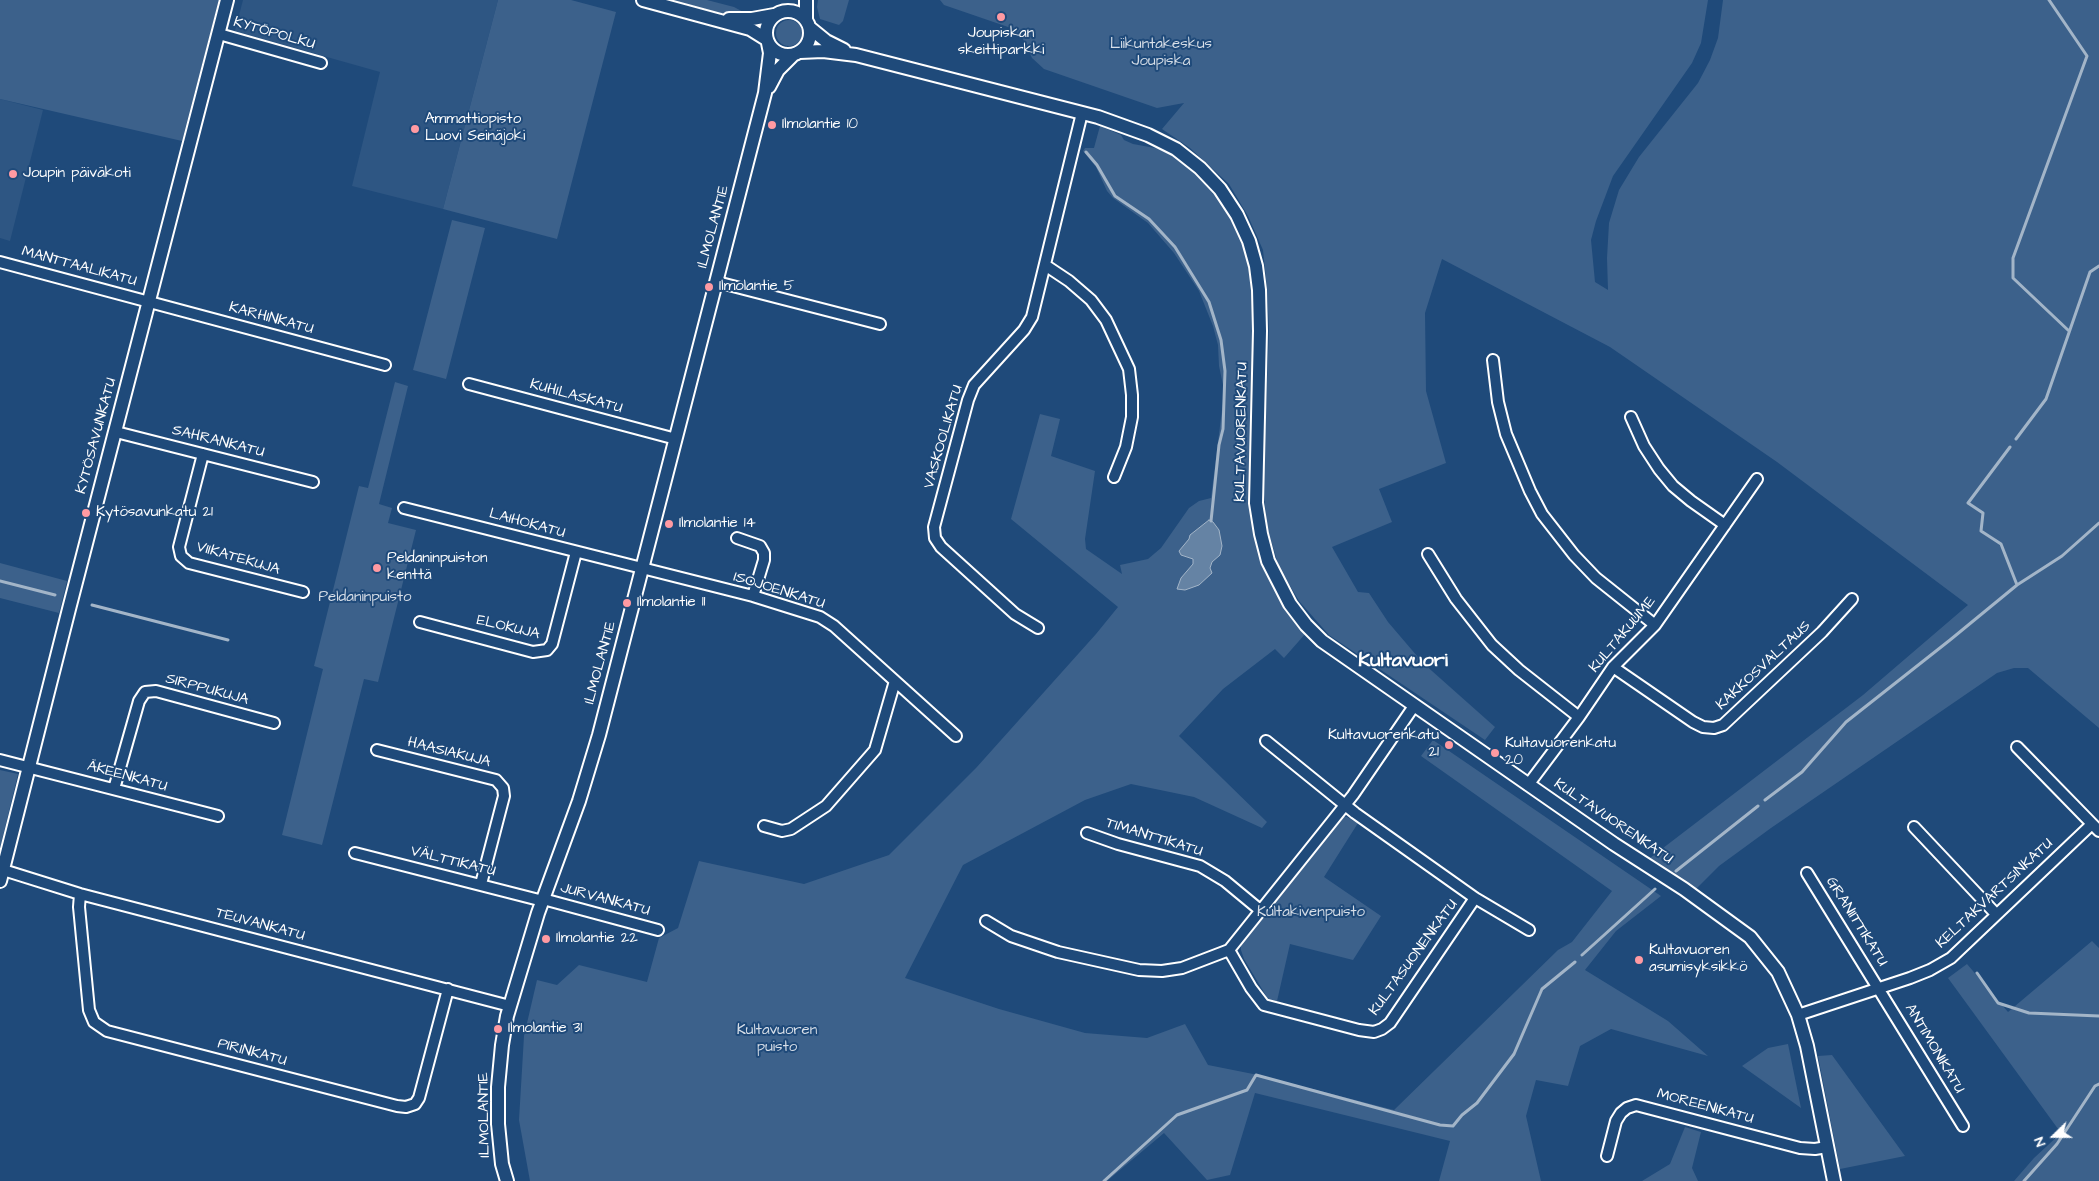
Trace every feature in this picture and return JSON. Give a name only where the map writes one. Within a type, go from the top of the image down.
[{"type":"street","name":"KYTÖSAVUNKATU","points":[[1,874],[228,0]]},
{"type":"street","points":[[643,0],[750,29],[767,41],[778,53],[796,53],[808,42],[806,0]]},
{"type":"street","points":[[767,41],[767,26],[793,0]]},
{"type":"street","points":[[709,18],[752,18],[796,12],[808,24]]},
{"type":"street","name":"KULTAVUORENKATU","points":[[808,24],[826,40],[856,55]]},
{"type":"street","name":"KYTÖPOLKU","points":[[219,34],[321,63]]},
{"type":"street","name":"ILMOLANTIE","points":[[507,1181],[502,1164],[498,1087],[502,1045],[510,1006],[543,900],[579,801],[599,735],[765,93],[770,53],[767,41]]},
{"type":"street","name":"KULTAVUORENKATU","points":[[796,53],[823,51],[856,55],[1098,117],[1148,135],[1176,149],[1200,168],[1220,189],[1237,215],[1249,241],[1256,266],[1259,290],[1260,331],[1256,503],[1268,561],[1290,604],[1306,625],[1322,641],[1614,844],[1684,888],[1750,937],[1778,972],[1798,1015],[1807,1046],[1834,1181]]},
{"type":"street","name":"ILMOLANTIE","points":[[765,93],[778,70],[796,53]]},
{"type":"street","name":"VASKOOLIKATU","points":[[1038,628],[1014,614],[941,547],[935,538],[934,527],[968,400],[974,385],[1024,330],[1032,316],[1038,298],[1082,113]]},
{"type":"street","name":"MANTTAALIKATU","points":[[0,262],[149,302]]},
{"type":"street","points":[[1045,265],[1069,281],[1091,300],[1106,320],[1129,369],[1132,417],[1126,447],[1114,477]]},
{"type":"street","points":[[717,282],[880,324]]},
{"type":"street","name":"KARHINKATU","points":[[149,302],[386,365]]},
{"type":"street","points":[[1493,360],[1498,402],[1506,434],[1518,466],[1542,514],[1574,555],[1596,578],[1655,625]]},
{"type":"street","name":"KUHILASKATU","points":[[469,384],[676,439]]},
{"type":"street","points":[[1631,417],[1644,446],[1658,469],[1673,486],[1725,525]]},
{"type":"street","name":"SAHRANKATU","points":[[116,432],[314,482]]},
{"type":"street","name":"VIIKATEKUJA","points":[[204,454],[179,547],[182,556],[189,563],[303,592]]},
{"type":"street","name":"KULTAKUUME","points":[[1528,785],[1579,717],[1613,667],[1655,625],[1757,479]]},
{"type":"street","name":"LAIHOKATU","points":[[404,508],[642,569]]},
{"type":"street","points":[[737,538],[760,546],[764,553],[764,560],[753,596]]},
{"type":"street","name":"ELOKUJA","points":[[420,622],[533,652],[547,650],[552,644],[576,552]]},
{"type":"street","points":[[1428,554],[1456,600],[1492,645],[1519,670],[1579,717]]},
{"type":"street","name":"ISOJOENKATU","points":[[642,569],[753,596],[820,617],[834,626],[956,736]]},
{"type":"street","name":"KAKKOSVALTAUS","points":[[1613,667],[1693,722],[1703,727],[1714,728],[1723,725],[1822,632],[1852,600]]},
{"type":"street","points":[[764,826],[782,831],[791,830],[826,806],[875,750],[895,681]]},
{"type":"street","name":"SIRPPUKUJA","points":[[114,790],[139,700],[145,692],[156,691],[274,723]]},
{"type":"street","points":[[986,921],[1011,936],[1058,952],[1139,970],[1162,971],[1182,968],[1229,950],[1345,806],[1414,706]]},
{"type":"street","name":"KULTASUONENKATU","points":[[1266,741],[1345,806],[1475,898],[1529,930]]},
{"type":"street","points":[[2017,747],[2095,828]]},
{"type":"street","name":"HAASIAKUJA","points":[[377,750],[496,780],[502,788],[504,796],[481,884]]},
{"type":"street","name":"ÄKEENKATU","points":[[0,760],[218,816]]},
{"type":"street","points":[[1914,828],[1996,914]]},
{"type":"street","name":"KELTAKVARTSINKATU","points":[[1798,1015],[1930,970],[1951,958],[1996,914],[2095,828]]},
{"type":"street","name":"TIMANTTIKATU","points":[[1087,833],[1118,844],[1200,866],[1226,881],[1260,910]]},
{"type":"street","name":"VÄLTTIKATU","points":[[355,853],[543,900]]},
{"type":"street","name":"GRANIITTIKATU","points":[[1807,872],[1879,988]]},
{"type":"street","name":"TEUVANKATU","points":[[1,874],[510,1006]]},
{"type":"street","name":"PIRINKATU","points":[[80,894],[79,906],[89,1010],[94,1022],[107,1031],[330,1089],[397,1106],[406,1107],[415,1104],[419,1098],[448,989]]},
{"type":"street","name":"KULTASUONENKATU","points":[[1229,950],[1251,988],[1264,1005],[1359,1030],[1374,1032],[1390,1023],[1475,898]]},
{"type":"street","name":"JURVANKATU","points":[[543,900],[658,930]]},
{"type":"street","name":"ANTIMONIKATU","points":[[1879,988],[1963,1126]]},
{"type":"street","name":"MOREENIKATU","points":[[1607,1156],[1616,1121],[1620,1113],[1636,1105],[1800,1148],[1815,1149],[1827,1147]]},
{"type":"shaded area","name":"Ammattiopisto Luovi Seinäjoki","points":[[243,0],[498,0],[443,209],[352,186],[380,72],[235,31]]},
{"type":"shaded area","name":"Joupin päiväkoti","points":[[0,99],[43,110],[10,241],[0,238]]},
{"type":"shaded area","points":[[1209,520],[1219,530],[1222,546],[1220,555],[1212,562],[1210,568],[1212,573],[1199,585],[1185,590],[1177,589],[1181,578],[1193,564],[1193,559],[1181,555],[1179,551],[1190,535]]},
{"type":"green space","points":[[0,0],[219,0],[182,141],[0,99]]},
{"type":"green space","points":[[498,0],[571,0],[616,12],[557,239],[443,209]]},
{"type":"green space","points":[[667,0],[707,0],[734,7],[747,14],[721,13]]},
{"type":"green space","points":[[818,0],[849,0],[843,21],[839,25],[820,19],[817,7]]},
{"type":"green space","name":"Liikuntakeskus Joupiska","points":[[940,0],[1708,0],[1701,43],[1692,63],[1613,176],[1596,221],[1591,240],[1595,282],[1608,290],[1609,223],[1619,190],[1639,157],[1698,83],[1710,60],[1718,38],[1723,0],[2099,0],[2099,728],[2028,668],[2014,668],[1997,673],[1771,828],[1719,866],[1696,889],[1650,858],[1863,695],[1968,605],[1777,462],[1610,347],[1442,259],[1425,313],[1426,391],[1446,463],[1379,489],[1392,522],[1332,547],[1358,592],[1369,593],[1388,622],[1423,663],[1495,727],[1485,740],[1329,635],[1299,601],[1279,567],[1267,527],[1263,485],[1269,330],[1263,250],[1248,216],[1229,184],[1190,148],[1162,129],[1184,103],[1157,108],[1044,69],[1032,58],[1022,37],[1011,28],[944,5]]},
{"type":"green space","points":[[789,20],[798,24],[802,33],[798,42],[789,46],[780,42],[776,33],[780,24]]},
{"type":"green space","name":"Kultavuoren puisto","points":[[1100,126],[1121,135],[1124,140],[1133,144],[1166,150],[1197,172],[1222,201],[1234,221],[1250,264],[1255,306],[1249,493],[1253,530],[1259,555],[1273,588],[1290,615],[1306,633],[1284,658],[1275,649],[1223,689],[1179,736],[1267,822],[1262,828],[1194,797],[1131,784],[1085,800],[963,865],[905,978],[999,1009],[1085,1033],[1147,1038],[1185,1024],[1208,1065],[1258,1075],[1394,1110],[1558,950],[1572,942],[1612,891],[1421,756],[1433,740],[1661,896],[1616,931],[1585,970],[1668,1021],[1708,1056],[1611,1029],[1580,1046],[1568,1086],[1536,1080],[1526,1116],[1541,1181],[1439,1181],[1450,1141],[1255,1093],[1230,1175],[1207,1180],[1164,1133],[1107,1181],[530,1181],[519,1120],[524,1036],[537,980],[557,985],[579,965],[647,982],[659,938],[678,928],[699,861],[804,884],[889,855],[976,768],[1118,607],[1011,519],[1040,414],[1060,419],[1051,456],[1095,471],[1085,539],[1086,549],[1122,574],[1120,565],[1148,559],[1161,548],[1189,508],[1199,501],[1211,498],[1223,402],[1218,345],[1213,326],[1199,291],[1174,253],[1148,223],[1113,198],[1107,191],[1096,167],[1083,151],[1085,148],[1094,148]]},
{"type":"green space","points":[[452,220],[485,228],[446,379],[413,370]]},
{"type":"green space","name":"Peldaninpuisto","points":[[395,382],[408,386],[379,504],[392,508],[388,523],[416,530],[378,682],[364,679],[322,845],[282,835],[323,669],[314,666],[359,486],[368,488]]},
{"type":"green space","points":[[0,563],[67,581],[59,613],[0,598]]},
{"type":"green space","points":[[0,770],[18,774],[0,848]]},
{"type":"green space","name":"Kultakivenpuisto","points":[[1343,817],[1358,823],[1324,877],[1381,916],[1353,960],[1290,944],[1277,1001],[1268,999],[1244,959],[1241,944]]},
{"type":"green space","points":[[2092,941],[2099,948],[2099,1181],[2014,1181],[2034,1158],[2061,1133],[1948,978],[1967,964],[2008,1012]]},
{"type":"green space","points":[[1788,1044],[1801,1108],[1742,1066],[1768,1048]]},
{"type":"green space","points":[[1832,1055],[1905,1156],[1840,1169],[1818,1056]]},
{"type":"green space","points":[[1685,1127],[1701,1132],[1692,1168],[1698,1181],[1642,1181],[1670,1164]]},
{"type":"waterway","points":[[2049,0],[2087,56],[2013,258],[2013,278],[2069,331]]},
{"type":"waterway","points":[[1086,152],[1097,165],[1115,196],[1149,219],[1175,247],[1209,302],[1221,340],[1225,371],[1223,429],[1219,445],[1211,521]]},
{"type":"waterway","points":[[2016,439],[2046,399],[2090,272],[2099,266]]},
{"type":"waterway","points":[[2010,447],[1968,503],[1983,513],[1981,531],[2001,544],[2017,585]]},
{"type":"waterway","points":[[1765,800],[1802,772],[1846,722],[2017,585],[2062,556],[2099,523]]},
{"type":"waterway","points":[[0,581],[55,595]]},
{"type":"waterway","points":[[92,605],[228,640]]},
{"type":"waterway","points":[[1676,871],[1758,806]]},
{"type":"waterway","points":[[1582,955],[1655,889]]},
{"type":"waterway","points":[[1104,1181],[1177,1115],[1247,1090],[1256,1075],[1440,1125],[1453,1126],[1462,1115],[1477,1103],[1514,1054],[1542,989],[1575,962]]},
{"type":"waterway","points":[[1977,973],[1998,1003],[2029,1013],[2099,1016]]},
{"type":"waterway","points":[[2024,1181],[2057,1144],[2095,1086],[2099,1084]]},
{"type":"place","name":"Joupiskan skeittiparkki","points":[[1001,17]]},
{"type":"place","name":"Ilmolantie 10","points":[[772,125]]},
{"type":"place","name":"Ammattiopisto Luovi Seinäjoki","points":[[415,129]]},
{"type":"place","name":"Joupin päiväkoti","points":[[13,174]]},
{"type":"place","name":"Ilmolantie 5","points":[[709,287]]},
{"type":"place","name":"Kytösavunkatu 21","points":[[86,513]]},
{"type":"place","name":"Ilmolantie 14","points":[[669,524]]},
{"type":"place","name":"Peldaninpuiston kenttä","points":[[377,568]]},
{"type":"place","name":"Ilmolantie 11","points":[[627,603]]},
{"type":"place","name":"Kultavuorenkatu 21","points":[[1449,745]]},
{"type":"place","name":"Kultavuorenkatu 20","points":[[1495,753]]},
{"type":"place","name":"Ilmolantie 22","points":[[546,939]]},
{"type":"place","name":"Kultavuoren asumisyksikkö","points":[[1639,960]]},
{"type":"place","name":"Ilmolantie 31","points":[[498,1029]]},
{"type":"district","name":"Kultavuori","points":[[1403,662]]}]
